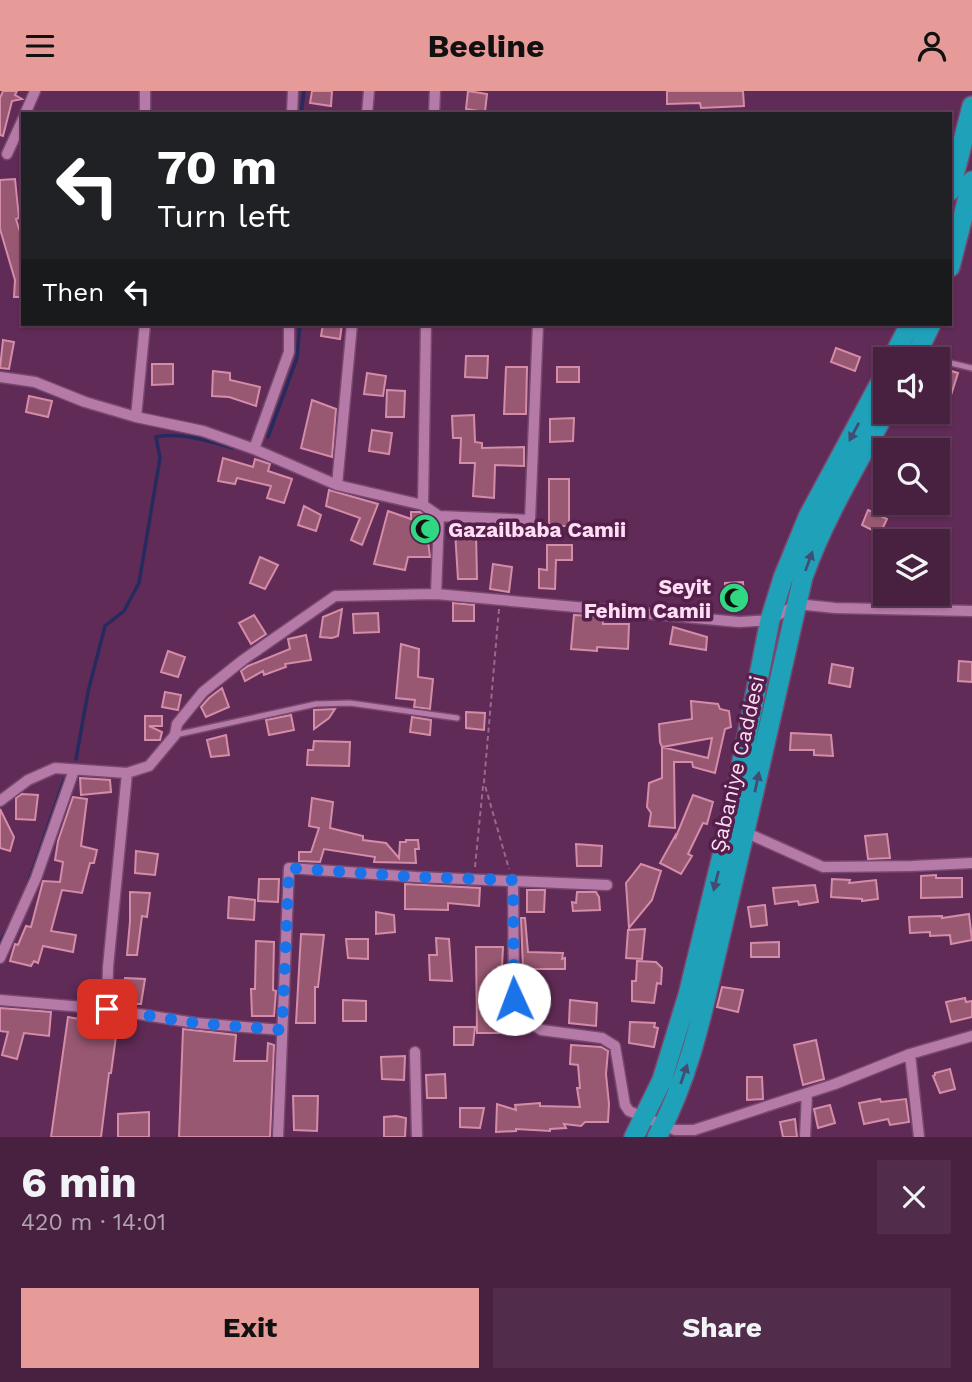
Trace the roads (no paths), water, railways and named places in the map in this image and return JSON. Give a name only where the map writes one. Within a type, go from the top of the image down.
[{"type":"highway","points":[[952,183],[972,106]]},
{"type":"highway","points":[[952,259],[972,181]]},
{"type":"highway","points":[[898,347],[909,326]]},
{"type":"highway","points":[[928,347],[931,326]]},
{"type":"highway","points":[[634,1137],[662,1080],[688,995],[729,827],[770,620],[790,558],[808,517],[873,396]]},
{"type":"highway","name":"Şabaniye Caddesi","points":[[660,1131],[691,1053],[747,833],[803,577],[816,542],[879,424]]},
{"type":"street","points":[[26,112],[36,91]]},
{"type":"street","points":[[145,91],[145,112]]},
{"type":"street","points":[[292,112],[293,91]]},
{"type":"street","points":[[367,112],[369,91]]},
{"type":"street","points":[[434,112],[435,91]]},
{"type":"street","points":[[7,154],[21,123]]},
{"type":"street","points":[[136,417],[145,326]]},
{"type":"street","points":[[254,449],[289,352],[289,326]]},
{"type":"street","points":[[337,485],[352,326]]},
{"type":"street","points":[[423,505],[426,326]]},
{"type":"street","points":[[0,377],[35,382],[85,402],[136,417],[203,431],[254,449],[337,485],[423,505],[439,516],[530,520],[538,326]]},
{"type":"street","points":[[436,594],[439,516]]},
{"type":"street","points":[[0,801],[28,780],[55,768],[127,773],[149,767],[176,735],[177,724],[203,692],[243,660],[335,596],[436,594],[739,622],[770,620],[797,604],[835,608],[972,611]]},
{"type":"street","points":[[0,958],[36,878],[74,770]]},
{"type":"street","points":[[107,1009],[110,940],[127,773]]},
{"type":"street","points":[[747,833],[823,867],[972,863]]},
{"type":"street","points":[[278,1137],[289,868],[607,885]]},
{"type":"street","points":[[513,880],[514,999],[524,1019],[541,1030],[602,1038],[615,1046],[625,1105],[629,1111],[645,1118],[660,1131],[694,1130],[807,1093],[910,1054],[972,1036]]},
{"type":"street","points":[[0,1000],[107,1009],[195,1023],[282,1030]]},
{"type":"street","points":[[415,1052],[417,1137]]},
{"type":"street","points":[[910,1054],[919,1137]]},
{"type":"street","points":[[805,1137],[807,1093]]},
{"type":"lane","points":[[950,363],[972,368]]},
{"type":"lane","points":[[176,735],[316,704],[350,703],[457,718]]},
{"type":"waterway","points":[[301,112],[304,91]]},
{"type":"waterway","points":[[268,437],[297,358],[300,326]]},
{"type":"waterway","points":[[76,759],[88,692],[105,626],[124,611],[139,583],[160,458],[156,437],[184,436],[233,448]]},
{"type":"waterway","points":[[28,884],[64,780]]},
{"type":"waterway","points":[[0,942],[8,929]]},
{"type":"place","name":"Gazailbaba Camii","points":[[425,529]]},
{"type":"place","name":"Seyit Fehim Camii","points":[[734,598]]}]
